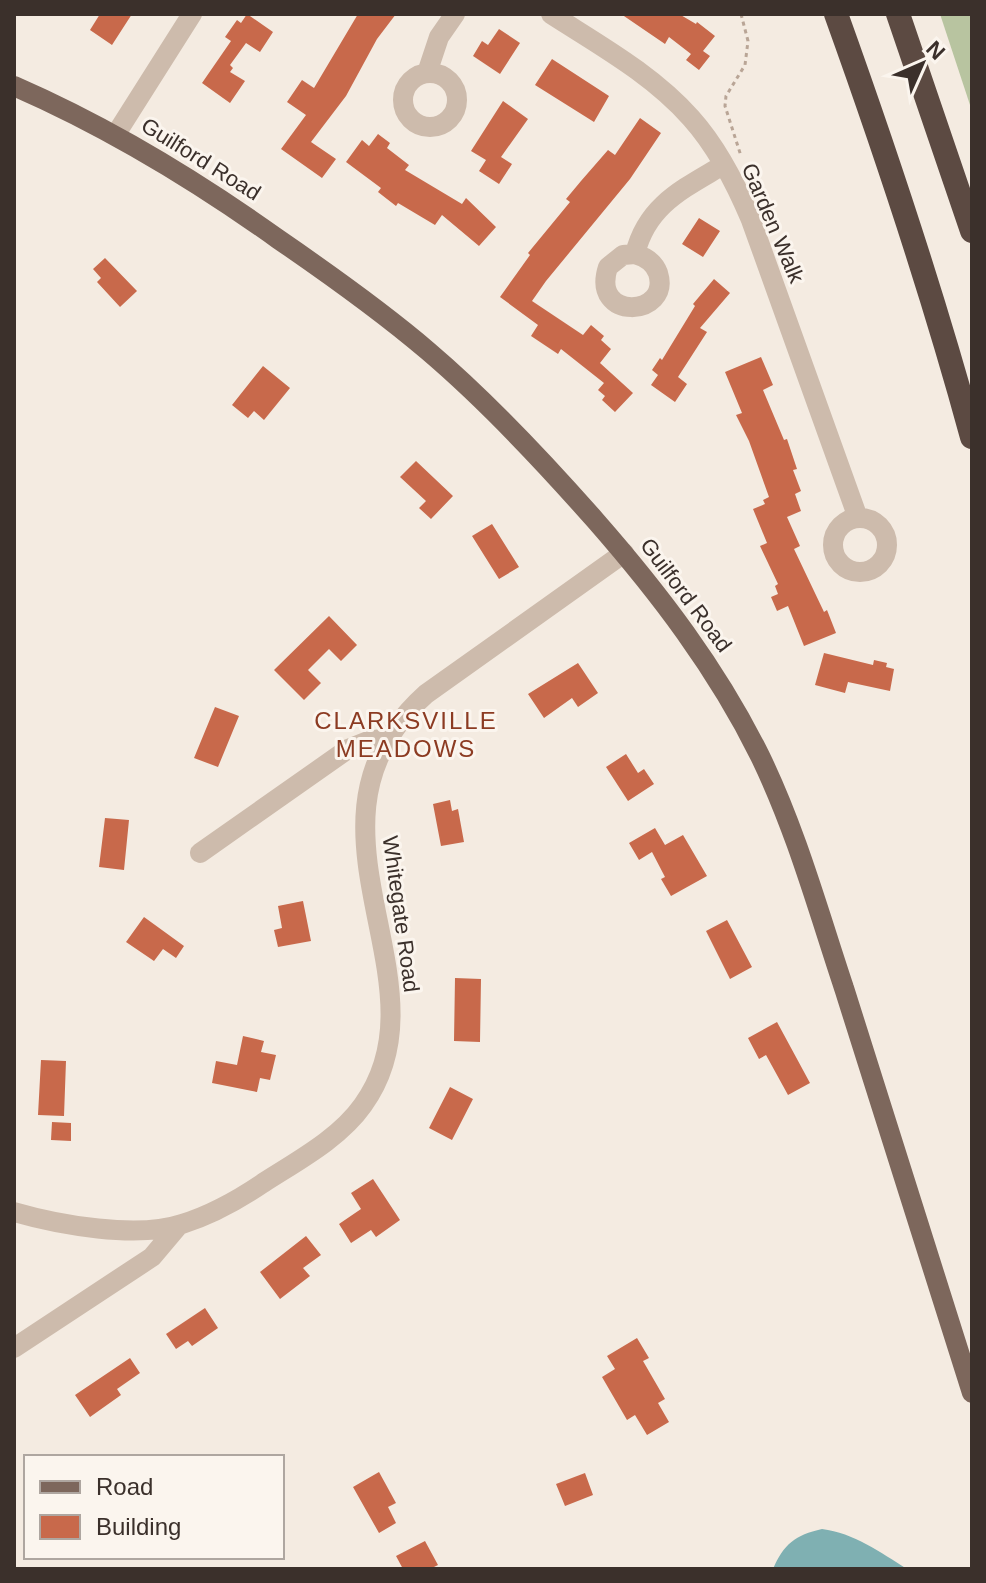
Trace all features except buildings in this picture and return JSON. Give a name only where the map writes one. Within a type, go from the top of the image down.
[{"type":"highway","points":[[836,14],[901,200],[972,437]]},
{"type":"highway","points":[[898,14],[972,231]]},
{"type":"main road","name":"Guilford Road","points":[[14,86],[116,134],[247,216],[427,350],[513,432],[661,598],[716,676],[761,758],[781,803],[877,1091],[972,1393]]},
{"type":"street","points":[[116,134],[192,14]]},
{"type":"street","points":[[427,73],[439,37],[455,14]]},
{"type":"street","name":"Garden Walk","points":[[551,14],[627,63],[673,99],[693,120],[726,170],[751,220],[858,518]]},
{"type":"street","points":[[635,254],[640,233],[659,208],[726,170]]},
{"type":"street","name":"Whitegate Road","points":[[14,1212],[71,1225],[106,1229],[179,1225],[222,1208],[306,1155],[362,1107],[375,1087],[389,1039],[390,1001],[386,966],[365,852],[364,823],[375,763],[403,714],[426,694],[624,553]]},
{"type":"street","points":[[200,853],[348,749],[368,741],[388,738]]},
{"type":"street","points":[[14,1348],[152,1257],[179,1225]]},
{"type":"path","points":[[726,170],[741,161],[725,106],[726,96],[745,65],[748,41],[741,14]]},
{"type":"green space","points":[[940,14],[972,14],[972,111]]},
{"type":"water","points":[[822,1529],[856,1539],[907,1569],[773,1569],[792,1542],[804,1534]]},
{"type":"district","name":"CLARKSVILLE MEADOWS","points":[[406,734]]}]
